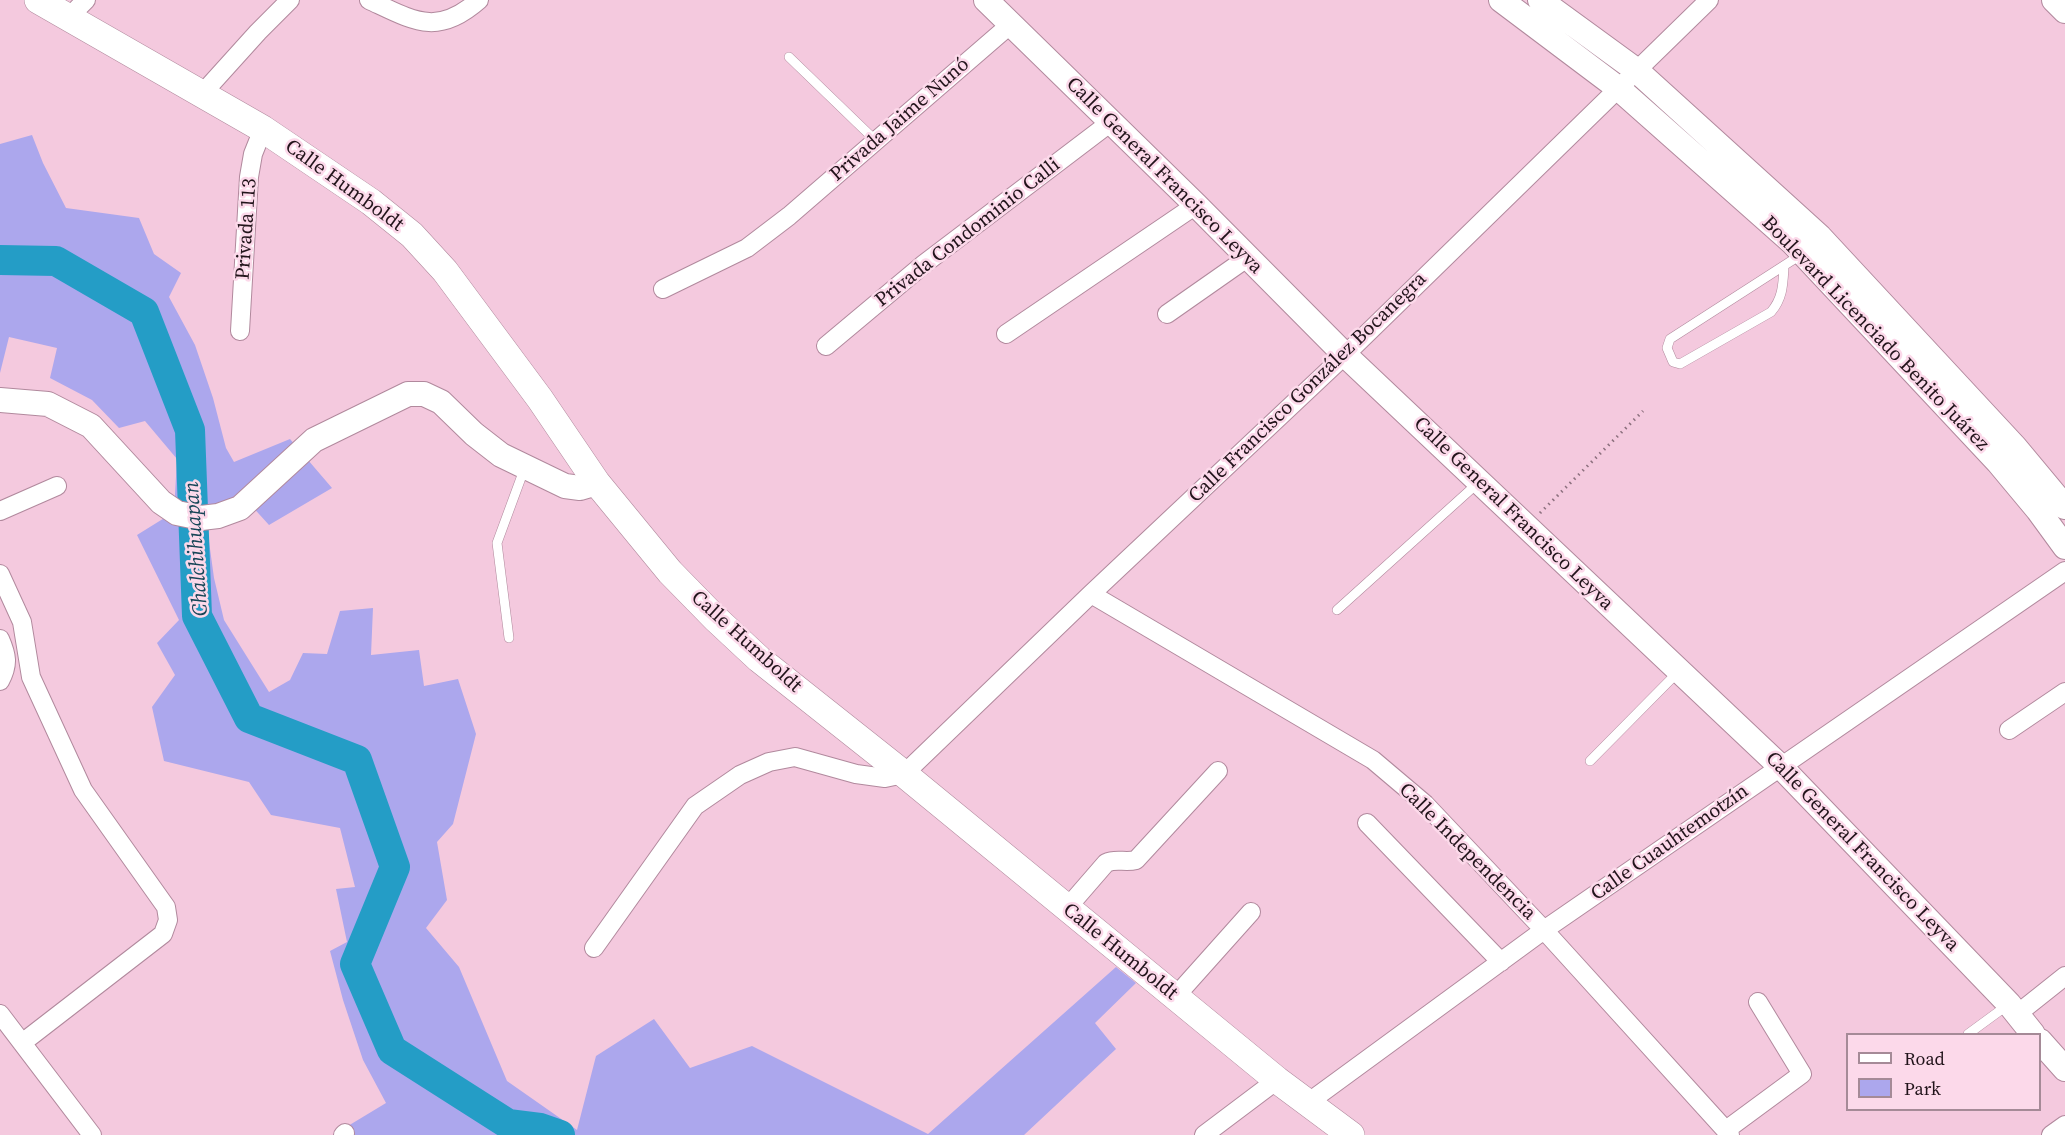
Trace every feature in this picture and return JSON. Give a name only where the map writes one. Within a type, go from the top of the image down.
[{"type":"main road","name":"Calle Humboldt","points":[[38,0],[77,9],[202,94],[262,129],[371,202],[412,235],[452,280],[540,399],[597,483],[670,572],[715,618],[759,659],[904,774],[1174,997],[1277,1080],[1352,1135]]},
{"type":"street","points":[[202,94],[290,0]]},
{"type":"street","points":[[369,0],[416,22],[425,22],[445,21],[472,7],[479,0]]},
{"type":"street","name":"Calle General Francisco Leyva","points":[[986,0],[1196,205],[1345,355],[1781,767],[2031,1033]]},
{"type":"street","name":"Boulevard Licenciado Benito Juárez","points":[[1501,0],[1618,88],[1998,462],[2065,547]]},
{"type":"street","name":"Boulevard Licenciado Benito Juárez","points":[[1540,0],[1636,70],[1820,237],[2015,447],[2065,507]]},
{"type":"street","name":"Calle Francisco González Bocanegra","points":[[904,774],[1345,355],[1708,0]]},
{"type":"street","points":[[2054,0],[2065,11]]},
{"type":"street","name":"Privada Jaime Nunó","points":[[663,290],[747,248],[789,216],[1011,24]]},
{"type":"street","name":"Privada Condominio Calli","points":[[826,346],[924,264],[1111,122]]},
{"type":"street","name":"Privada 113","points":[[240,331],[249,177],[253,154],[262,129]]},
{"type":"street","points":[[1006,334],[1196,205]]},
{"type":"street","points":[[1167,314],[1247,258]]},
{"type":"street","points":[[0,400],[48,404],[91,426],[161,502],[177,513],[201,518],[218,516],[240,508],[314,440],[408,394],[424,394],[441,402],[474,434],[501,455],[565,486],[580,488],[597,483]]},
{"type":"street","points":[[0,511],[57,486]]},
{"type":"street","name":"Calle Cuauhtemotzín","points":[[1308,1102],[1544,930],[2065,571]]},
{"type":"street","points":[[0,574],[22,622],[32,677],[83,790],[166,907],[168,920],[163,934],[22,1043]]},
{"type":"street","name":"Calle Independencia","points":[[1091,594],[1373,760],[1425,804],[1544,930],[1728,1133]]},
{"type":"street","points":[[0,639],[6,654],[5,672],[0,681]]},
{"type":"street","points":[[2009,730],[2065,692]]},
{"type":"street","points":[[594,948],[695,806],[740,775],[769,762],[795,757],[856,774],[885,778],[904,774]]},
{"type":"street","points":[[1067,908],[1106,863],[1114,860],[1128,862],[1136,860],[1218,771]]},
{"type":"street","points":[[1367,823],[1501,962]]},
{"type":"street","points":[[1174,997],[1251,912]]},
{"type":"street","points":[[2012,1010],[2065,976]]},
{"type":"street","points":[[1728,1133],[1802,1074],[1758,1002]]},
{"type":"street","points":[[0,1014],[92,1135]]},
{"type":"street","points":[[2041,1042],[2065,1069]]},
{"type":"street","points":[[1204,1135],[1277,1080]]},
{"type":"street","points":[[2051,1135],[2065,1125]]},
{"type":"lane","points":[[789,57],[876,141]]},
{"type":"lane","points":[[1793,260],[1779,303],[1771,312],[1680,363],[1672,362],[1667,348],[1670,339],[1793,260]]},
{"type":"lane","points":[[509,638],[497,543],[525,466]]},
{"type":"lane","points":[[1337,610],[1479,482]]},
{"type":"lane","points":[[1590,761],[1679,671]]},
{"type":"lane","points":[[1972,1033],[2012,1010]]},
{"type":"path","points":[[1526,527],[1643,411]]},
{"type":"green space","points":[[32,135],[43,163],[66,208],[139,218],[154,254],[181,273],[169,297],[195,345],[213,398],[226,448],[234,462],[290,439],[332,488],[269,525],[249,503],[207,527],[214,578],[224,620],[269,692],[290,680],[303,653],[327,654],[340,611],[373,608],[371,655],[419,650],[424,686],[458,679],[476,734],[453,824],[437,842],[447,900],[426,928],[459,967],[507,1081],[577,1130],[596,1056],[654,1019],[690,1068],[752,1046],[928,1134],[1116,967],[1136,983],[1095,1023],[1116,1049],[1024,1135],[333,1135],[386,1103],[363,1060],[330,951],[347,942],[336,889],[355,887],[340,828],[271,815],[249,782],[164,761],[152,707],[175,675],[157,643],[179,620],[137,535],[174,512],[177,459],[145,421],[119,428],[92,400],[50,378],[57,348],[9,337],[0,373],[0,144]]},
{"type":"waterway","name":"Chalchihuapan","points":[[0,260],[56,261],[144,312],[190,430],[197,616],[249,718],[357,760],[395,867],[355,964],[392,1050],[508,1124],[540,1128],[560,1135]]}]
